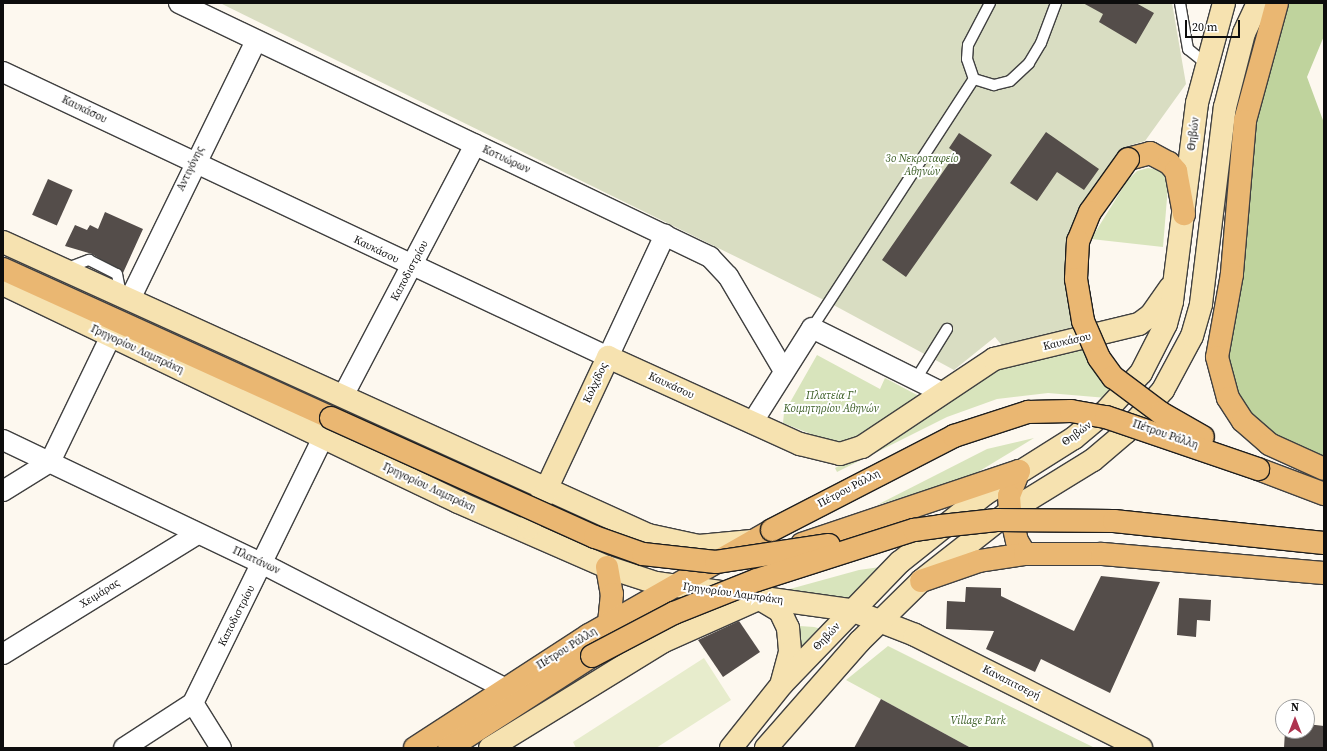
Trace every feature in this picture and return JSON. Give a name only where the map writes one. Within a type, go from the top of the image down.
[{"type":"main road","name":"Θηβών","points":[[731,748],[782,684],[851,610],[938,529],[1019,471],[1074,438],[1105,412],[1141,373],[1166,324],[1177,277],[1184,214],[1205,63],[1224,3]]},
{"type":"main road","points":[[766,748],[879,621],[921,581],[1010,512],[1093,460],[1126,432],[1163,390],[1179,364],[1201,304],[1233,71],[1258,3]]},
{"type":"main road","points":[[1277,3],[1245,121],[1232,274],[1217,357],[1228,398],[1243,421],[1269,444],[1324,469]]},
{"type":"main road","points":[[1184,214],[1176,171],[1169,163],[1150,153],[1128,159],[1090,212],[1078,241],[1077,294],[1091,344],[1105,367],[1138,398],[1258,469]]},
{"type":"main road","points":[[3,242],[648,535],[674,542],[727,546],[764,535]]},
{"type":"main road","points":[[3,269],[327,428],[595,537],[654,556],[703,562],[738,560],[914,530]]},
{"type":"main road","name":"Καυκάσου","points":[[608,357],[752,423],[814,449],[852,452],[994,359],[1145,321],[1177,277]]},
{"type":"main road","name":"Γρηγορίου Λαμπράκη","points":[[3,284],[110,338],[327,428],[526,532],[607,567],[677,586],[759,599],[851,610],[879,621]]},
{"type":"main road","name":"Κολχίδος","points":[[526,532],[608,357]]},
{"type":"main road","name":"Πέτρου Ράλλη","points":[[415,748],[609,623],[677,586],[764,535],[954,436],[1028,412],[1071,412],[1113,419],[1258,469],[1324,494]]},
{"type":"main road","points":[[1019,471],[1009,496],[1010,512],[1017,541],[1025,554]]},
{"type":"main road","points":[[677,586],[1019,471]]},
{"type":"main road","name":"Πέτρου Ράλλη","points":[[449,748],[592,656],[674,613],[757,580],[914,530],[997,520],[1076,520],[1168,525],[1324,543]]},
{"type":"main road","points":[[921,581],[979,561],[1025,554],[1102,554],[1324,573]]},
{"type":"main road","points":[[607,567],[611,590],[609,623]]},
{"type":"main road","points":[[490,748],[662,642],[759,599],[780,611],[788,628],[790,652],[782,684]]},
{"type":"main road","name":"Καναπιτσερή","points":[[879,621],[1141,748]]},
{"type":"street","name":"Κοτυώρων","points":[[179,3],[665,235],[721,265],[784,371]]},
{"type":"street","name":"Αντιγόνης","points":[[126,297],[256,41]]},
{"type":"street","name":"Καυκάσου","points":[[3,72],[412,267],[608,357]]},
{"type":"street","name":"Καποδιστρίου","points":[[343,396],[475,145]]},
{"type":"street","name":"Κολχίδος","points":[[608,357],[665,235]]},
{"type":"street","points":[[752,423],[812,328],[943,393]]},
{"type":"street","points":[[3,491],[50,462],[110,338]]},
{"type":"street","name":"Καποδιστρίου","points":[[193,703],[263,564],[327,428]]},
{"type":"street","name":"Πλατάνων","points":[[3,440],[197,534],[263,564],[506,689]]},
{"type":"street","name":"Χειμάρας","points":[[3,654],[197,534]]},
{"type":"street","points":[[124,748],[193,703],[220,748]]},
{"type":"lane","points":[[990,3],[968,45],[968,69],[974,79],[994,85],[1016,77],[1041,43],[1056,3]]},
{"type":"lane","points":[[1180,3],[1188,49],[1205,63]]},
{"type":"lane","points":[[812,328],[974,79]]},
{"type":"lane","points":[[916,380],[946,329]]},
{"type":"green space","name":"3ο Νεκροταφείο Αθηνών","points":[[220,3],[1172,3],[1186,84],[1145,141],[1128,146],[1120,155],[1070,239],[1065,281],[1075,331],[1004,348],[995,337],[954,370],[828,302]]},
{"type":"green space","points":[[1289,3],[1324,3],[1324,36],[1307,77],[1324,123],[1324,458],[1274,438],[1240,405],[1227,360],[1252,131]]},
{"type":"green space","points":[[1148,168],[1165,171],[1168,186],[1163,247],[1091,239],[1127,181],[1137,171]]},
{"type":"green space","points":[[1081,345],[1093,369],[1112,389],[1107,398],[1048,393],[997,399],[947,417],[837,472],[835,468],[891,438],[982,373]]},
{"type":"green space","name":"Πλατεία Γ' Κοιμητηρίου Αθηνών","points":[[817,355],[880,389],[885,378],[919,396],[913,407],[850,440],[831,442],[783,423],[784,413]]},
{"type":"green space","points":[[1034,438],[968,478],[877,505],[987,449]]},
{"type":"green space","points":[[887,566],[848,602],[779,592],[859,570]]},
{"type":"green space","points":[[785,625],[814,627],[822,629],[795,658]]},
{"type":"green space","name":"Village Park","points":[[888,646],[1095,748],[971,748],[846,680]]},
{"type":"green space","points":[[704,658],[731,700],[656,748],[576,748],[573,742]]},
{"type":"building","points":[[1083,3],[1136,3],[1154,13],[1136,44],[1099,22],[1103,14]]},
{"type":"building","points":[[1046,132],[1099,169],[1084,190],[1057,172],[1037,201],[1010,183]]},
{"type":"building","points":[[959,133],[992,155],[906,277],[882,260],[956,153],[949,148]]},
{"type":"building","points":[[48,179],[73,190],[57,226],[32,215]]},
{"type":"building","points":[[105,212],[143,229],[123,273],[92,254],[65,246],[75,225],[87,230],[90,225],[98,229]]},
{"type":"building","points":[[1101,576],[1160,582],[1110,693],[1041,659],[1035,672],[986,649],[994,631],[946,629],[947,601],[965,602],[966,587],[1001,588],[1001,596],[1074,631]]},
{"type":"building","points":[[1179,598],[1211,600],[1210,621],[1197,620],[1196,637],[1177,635]]},
{"type":"building","points":[[739,621],[760,652],[723,677],[698,640]]},
{"type":"building","points":[[881,699],[971,748],[854,748]]},
{"type":"building","points":[[1315,725],[1324,726],[1324,748],[1284,748],[1285,739],[1315,739]]}]
